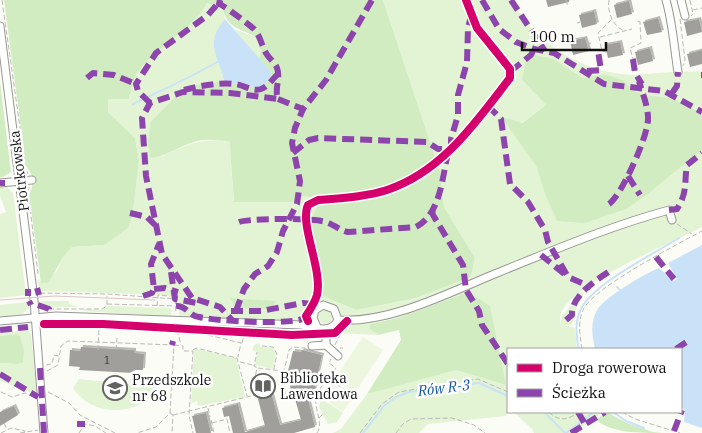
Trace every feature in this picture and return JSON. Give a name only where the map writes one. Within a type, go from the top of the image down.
[{"type":"street","points":[[666,0],[672,23],[674,47],[681,69]]},
{"type":"street","points":[[681,0],[685,16]]},
{"type":"street","name":"Piotrkowska","points":[[0,26],[36,288],[36,316],[44,431]]},
{"type":"street","points":[[2,183],[31,178]]},
{"type":"street","points":[[338,320],[347,321],[386,314],[418,304],[595,233],[634,220],[669,210],[672,220]]},
{"type":"street","points":[[317,327],[313,318],[315,310],[327,305],[337,312],[338,320],[334,327],[326,332]]},
{"type":"street","points":[[0,321],[36,316],[301,325],[317,327],[326,332],[334,356]]},
{"type":"street","points":[[301,325],[313,318]]},
{"type":"street","points":[[312,348],[330,347]]},
{"type":"path","points":[[566,0],[568,7]]},
{"type":"path","points":[[610,0],[612,19],[615,26],[625,31]]},
{"type":"path","points":[[681,69],[685,60],[680,19],[692,16],[690,0]]},
{"type":"path","points":[[1,2],[5,12],[26,170],[31,178]]},
{"type":"path","points":[[692,10],[702,8]]},
{"type":"path","points":[[611,13],[616,11]]},
{"type":"path","points":[[607,52],[603,52],[599,38],[600,31],[612,19]]},
{"type":"path","points":[[636,58],[633,59],[630,48],[642,43],[639,31],[641,30],[640,22],[637,21]]},
{"type":"path","points":[[599,38],[632,29]]},
{"type":"path","points":[[641,30],[645,29]]},
{"type":"path","points":[[632,42],[633,46]]},
{"type":"path","points":[[672,220],[693,235]]},
{"type":"path","points":[[582,348],[580,321],[584,309],[590,300],[608,286],[702,230]]},
{"type":"path","points":[[36,288],[175,299],[176,315]]},
{"type":"path","points":[[49,309],[102,309],[107,304],[107,295]]},
{"type":"path","points":[[158,297],[168,296],[168,298]]},
{"type":"path","points":[[157,306],[158,297]]},
{"type":"path","points":[[107,304],[176,306]]},
{"type":"path","points":[[326,332],[335,333],[347,321]]},
{"type":"path","points":[[330,347],[347,321]]},
{"type":"path","points":[[92,325],[99,328],[177,330],[230,334],[231,330]]},
{"type":"path","points":[[98,350],[99,328]]},
{"type":"path","points":[[177,330],[180,346],[183,346],[183,351],[193,351],[196,348],[238,358]]},
{"type":"path","points":[[245,331],[238,362],[247,397]]},
{"type":"path","points":[[208,335],[241,343]]},
{"type":"path","points":[[116,350],[117,338]]},
{"type":"path","points":[[47,371],[56,367],[61,346],[68,341],[180,346]]},
{"type":"path","points":[[137,433],[156,427],[170,413],[174,345]]},
{"type":"path","points":[[262,346],[273,347],[277,354],[274,369]]},
{"type":"path","points":[[286,395],[282,379],[289,350],[293,346],[312,348]]},
{"type":"path","points":[[193,351],[189,412],[193,433]]},
{"type":"path","points":[[254,366],[257,352]]},
{"type":"path","points":[[46,365],[52,364],[54,355],[60,356]]},
{"type":"path","points":[[317,433],[319,430],[317,397],[323,384],[329,380],[336,368],[329,363],[334,356]]},
{"type":"path","points":[[238,362],[257,368],[284,371]]},
{"type":"path","points":[[172,415],[208,408],[255,395],[253,387],[257,368]]},
{"type":"path","points":[[360,433],[382,404],[399,392],[478,379],[507,392]]},
{"type":"path","points":[[329,380],[353,395]]},
{"type":"path","points":[[1,392],[12,397],[25,393],[38,399]]},
{"type":"path","points":[[47,392],[59,396],[71,404],[80,415],[115,433]]},
{"type":"path","points":[[302,393],[317,397]]},
{"type":"path","points":[[208,408],[210,417]]},
{"type":"path","points":[[170,413],[172,415],[172,433]]},
{"type":"path","points":[[551,413],[559,419],[565,420],[578,413]]},
{"type":"path","points":[[624,413],[635,419],[680,433]]},
{"type":"path","points":[[318,418],[323,414]]},
{"type":"path","points":[[396,433],[403,424],[411,419],[452,418],[474,425],[485,433]]},
{"type":"path","points":[[214,433],[211,422],[226,419],[230,433]]},
{"type":"path","points":[[4,423],[7,430]]},
{"type":"path","points":[[79,433],[85,424],[96,426],[106,433]]},
{"type":"path","points":[[1,433],[11,428],[24,432]]},
{"type":"path","points":[[20,433],[44,431]]},
{"type":"green space","points":[[4,0],[383,0],[440,172],[444,207],[475,258],[471,277],[416,298],[356,310],[323,296],[319,291],[313,236],[316,209],[314,199],[308,196],[298,197],[295,202],[234,202],[230,142],[215,140],[196,141],[161,156],[150,158],[148,141],[151,121],[186,86],[224,81],[259,88],[272,73],[259,59],[261,52],[256,37],[231,24],[222,8],[207,3],[194,20],[145,63],[133,82],[129,99],[108,99],[108,112],[135,138],[139,160],[133,213],[128,228],[104,245],[72,247],[64,256],[48,283],[41,283],[29,194],[33,179],[26,166]]},
{"type":"green space","points":[[383,0],[512,0],[531,28],[544,40],[573,59],[589,66],[628,75],[702,71],[702,113],[671,98],[644,95],[633,90],[623,80],[604,74],[583,78],[554,59],[522,80],[546,105],[521,123],[502,116],[536,166],[545,194],[648,194],[702,150],[702,227],[647,253],[603,277],[584,289],[569,301],[561,313],[560,324],[562,315],[581,292],[584,293],[575,310],[572,325],[564,325],[575,328],[577,348],[507,348],[506,416],[428,424],[419,433],[333,433],[341,429],[367,394],[401,383],[456,370],[506,385],[468,292],[398,318],[373,322],[370,329],[378,335],[337,333],[347,323],[332,304],[318,305],[311,303],[304,315],[305,319],[292,322],[179,318],[179,297],[169,297],[168,295],[40,291],[37,281],[39,278],[39,282],[56,272],[64,256],[72,247],[104,245],[133,213],[139,160],[135,138],[108,112],[108,99],[129,99],[133,82],[145,63],[185,28],[202,11],[207,3],[222,8],[225,19],[220,26],[216,41],[224,81],[186,86],[151,121],[161,157],[179,148],[203,141],[231,142],[234,202],[308,195],[314,199],[319,291],[323,296],[356,310],[416,298],[471,277],[475,258],[444,207],[440,172]]},
{"type":"green space","points":[[234,29],[256,37],[261,52],[259,59]]},
{"type":"green space","points":[[527,53],[554,59],[583,78],[604,74],[623,80],[633,90],[644,95],[671,98],[702,113],[702,150],[648,194],[626,209],[585,223],[557,221],[545,194],[536,166],[501,116],[522,123],[546,105],[522,80]]},
{"type":"green space","points":[[0,82],[11,172],[3,177],[0,177]]},
{"type":"green space","points":[[0,185],[5,185],[13,193],[26,295],[0,298],[0,214],[6,212],[0,196]]},
{"type":"green space","points":[[468,292],[490,306],[506,385],[456,370],[367,394],[401,340],[399,330],[378,335],[370,329],[370,324],[398,318]]},
{"type":"green space","points":[[230,298],[276,301],[271,309],[236,307]]},
{"type":"green space","points":[[42,301],[69,301],[69,304],[79,307],[48,307],[42,304]]},
{"type":"green space","points":[[27,302],[30,307],[22,314],[0,317],[0,305]]},
{"type":"green space","points":[[109,306],[171,308],[171,317],[84,311],[84,309],[102,310]]},
{"type":"green space","points":[[322,310],[328,310],[332,317],[328,324],[322,324],[318,320],[318,314]]},
{"type":"green space","points":[[28,330],[31,334],[37,395],[0,381],[0,363],[17,364],[16,334],[0,336],[0,333]]},
{"type":"green space","points":[[16,334],[20,336],[24,350],[23,362],[17,364],[0,363],[0,336]]},
{"type":"green space","points":[[363,337],[383,350],[355,393],[334,380]]},
{"type":"green space","points":[[259,343],[261,347],[273,348],[276,354],[273,369],[255,365],[257,352],[252,350],[254,345]]},
{"type":"green space","points":[[196,349],[236,358],[245,397],[198,406],[197,401],[191,403],[194,351]]},
{"type":"green space","points":[[151,378],[156,387],[151,396],[138,405],[127,409],[117,410],[97,407],[80,396],[73,388],[79,379],[140,385]]},
{"type":"green space","points":[[329,384],[352,399],[343,412],[321,397]]},
{"type":"green space","points":[[321,398],[343,413],[337,422],[328,424],[319,407]]},
{"type":"green space","points":[[515,413],[602,413],[573,433],[534,433]]},
{"type":"green space","points":[[606,413],[609,413],[627,423],[653,432],[662,433],[618,430],[596,420]]},
{"type":"water","points":[[225,19],[272,73],[268,81],[259,88],[224,81],[214,49],[214,42],[215,35]]},
{"type":"water","points":[[702,245],[702,428],[684,422],[685,410],[682,408],[682,348],[595,348],[593,340],[593,319],[601,305],[635,280],[659,268],[674,281],[677,279],[668,263]]},
{"type":"building","points":[[546,0],[569,0],[569,2],[548,7]]},
{"type":"building","points":[[629,1],[632,14],[617,18],[614,5]]},
{"type":"building","points":[[594,11],[597,24],[582,28],[579,15]]},
{"type":"building","points":[[658,18],[662,32],[647,35],[643,22]]},
{"type":"building","points":[[699,19],[702,32],[687,36],[684,22]]},
{"type":"building","points":[[585,38],[589,51],[573,55],[570,41]]},
{"type":"building","points":[[620,42],[623,55],[608,58],[605,45]]},
{"type":"building","points":[[650,48],[653,61],[638,65],[635,52]]},
{"type":"building","points":[[702,50],[702,64],[690,67],[687,54]]},
{"type":"building","points":[[81,347],[134,350],[134,353],[144,354],[143,370],[133,370],[133,373],[79,370],[80,367],[69,366],[70,350],[80,351]]},
{"type":"building","points":[[302,350],[322,355],[314,392],[306,391],[315,427],[294,433],[233,433],[229,416],[224,417],[222,408],[238,404],[245,432],[265,426],[258,399],[260,398],[258,382],[269,385],[280,425],[301,420],[295,399],[290,400],[287,391],[291,390],[289,381],[285,380],[284,375],[287,375],[293,351],[301,352]]},
{"type":"building","points":[[14,406],[18,415],[0,426],[0,412]]},
{"type":"building","points":[[206,413],[211,433],[196,433],[192,416]]},
{"type":"waterway","points":[[133,104],[217,62]]},
{"type":"waterway","points":[[579,348],[577,320],[586,301],[609,281],[679,238]]},
{"type":"waterway","points":[[617,287],[622,292]]},
{"type":"waterway","name":"Rów R-3","points":[[363,433],[384,406],[396,397],[409,392],[479,383],[507,396]]},
{"type":"waterway","name":"Rów R-3","points":[[545,413],[565,433]]},
{"type":"waterway","points":[[566,433],[593,413]]},
{"type":"waterway","points":[[614,413],[626,421],[644,428]]},
{"type":"tram line","points":[[0,300],[55,296],[155,300]]},
{"type":"marked path","points":[[220,0],[219,4],[242,19],[256,32],[266,53],[277,68],[278,99],[230,93],[183,92],[150,103],[142,118],[146,176],[162,254],[192,298],[220,307],[232,320]]},
{"type":"marked path","points":[[150,103],[138,91],[136,84],[156,53],[208,15],[221,0]]},
{"type":"marked path","points":[[278,99],[303,109],[326,80],[372,0]]},
{"type":"marked path","points":[[482,0],[499,29],[516,42],[534,49],[554,53],[604,84],[664,91],[702,112]]},
{"type":"marked path","points":[[511,0],[545,51]]},
{"type":"marked path","points":[[451,149],[451,139],[458,115],[458,95],[467,62],[468,28],[471,16]]},
{"type":"marked path","points":[[511,71],[531,55],[534,49]]},
{"type":"marked path","points":[[587,71],[601,70],[598,51]]},
{"type":"marked path","points":[[633,59],[635,73],[642,84]]},
{"type":"marked path","points":[[672,93],[677,86],[678,72]]},
{"type":"marked path","points":[[87,78],[93,73],[114,75],[136,84]]},
{"type":"marked path","points":[[184,90],[222,84],[235,84],[258,90],[266,86],[278,74]]},
{"type":"marked path","points":[[609,204],[621,189],[627,177],[640,150],[647,126],[647,109],[639,81]]},
{"type":"marked path","points":[[488,106],[501,119],[510,184],[528,202],[545,230],[548,242],[568,277],[591,287]]},
{"type":"marked path","points":[[236,311],[244,289],[255,274],[268,266],[277,252],[283,231],[297,204],[300,181],[292,143],[295,128],[303,109]]},
{"type":"marked path","points":[[293,153],[309,140],[318,138],[427,142],[438,149],[444,149]]},
{"type":"marked path","points":[[239,222],[268,219],[320,221],[348,232],[416,227],[431,213],[436,204],[448,153]]},
{"type":"marked path","points":[[669,210],[677,209],[683,197],[687,165],[702,153]]},
{"type":"marked path","points":[[628,176],[640,195]]},
{"type":"marked path","points":[[0,183],[5,183]]},
{"type":"marked path","points":[[432,210],[433,215],[463,265],[466,290],[479,311],[482,325],[507,362]]},
{"type":"marked path","points":[[130,213],[147,217],[155,225]]},
{"type":"marked path","points":[[143,296],[152,293],[154,289],[151,264],[159,244]]},
{"type":"marked path","points":[[541,255],[567,276]]},
{"type":"marked path","points":[[656,257],[674,279]]},
{"type":"marked path","points":[[566,320],[572,315],[573,308],[580,295],[585,289],[610,271],[609,268]]},
{"type":"marked path","points":[[171,272],[175,299],[197,303]]},
{"type":"marked path","points":[[37,288],[39,295]]},
{"type":"marked path","points":[[154,289],[165,288],[178,292]]},
{"type":"marked path","points":[[28,289],[28,296]]},
{"type":"marked path","points":[[29,301],[31,305]]},
{"type":"marked path","points":[[231,311],[261,311],[303,303],[312,304]]},
{"type":"marked path","points":[[38,305],[49,309],[49,313]]},
{"type":"marked path","points":[[176,306],[182,307],[193,315],[208,319],[272,322],[300,320],[307,317]]},
{"type":"marked path","points":[[0,330],[28,327]]},
{"type":"marked path","points":[[678,348],[691,339]]},
{"type":"marked path","points":[[172,345],[173,341]]},
{"type":"marked path","points":[[40,368],[44,433]]},
{"type":"marked path","points":[[0,374],[38,397]]},
{"type":"marked path","points":[[579,413],[585,424]]},
{"type":"marked path","points":[[571,433],[603,413]]},
{"type":"marked path","points":[[674,431],[681,413]]},
{"type":"marked path","points":[[77,424],[85,424]]},
{"type":"cycle path","points":[[308,321],[306,316],[316,298],[318,285],[306,224],[308,205],[318,200],[362,196],[387,190],[407,182],[425,171],[471,128],[510,78],[510,69],[477,28],[466,0]]},
{"type":"cycle path","points":[[44,324],[103,324],[292,335],[335,333],[347,321]]},
{"type":"place","name":"Biblioteka Lawendowa","points":[[263,386]]},
{"type":"place","name":"Przedszkole nr 68","points":[[115,388]]}]
